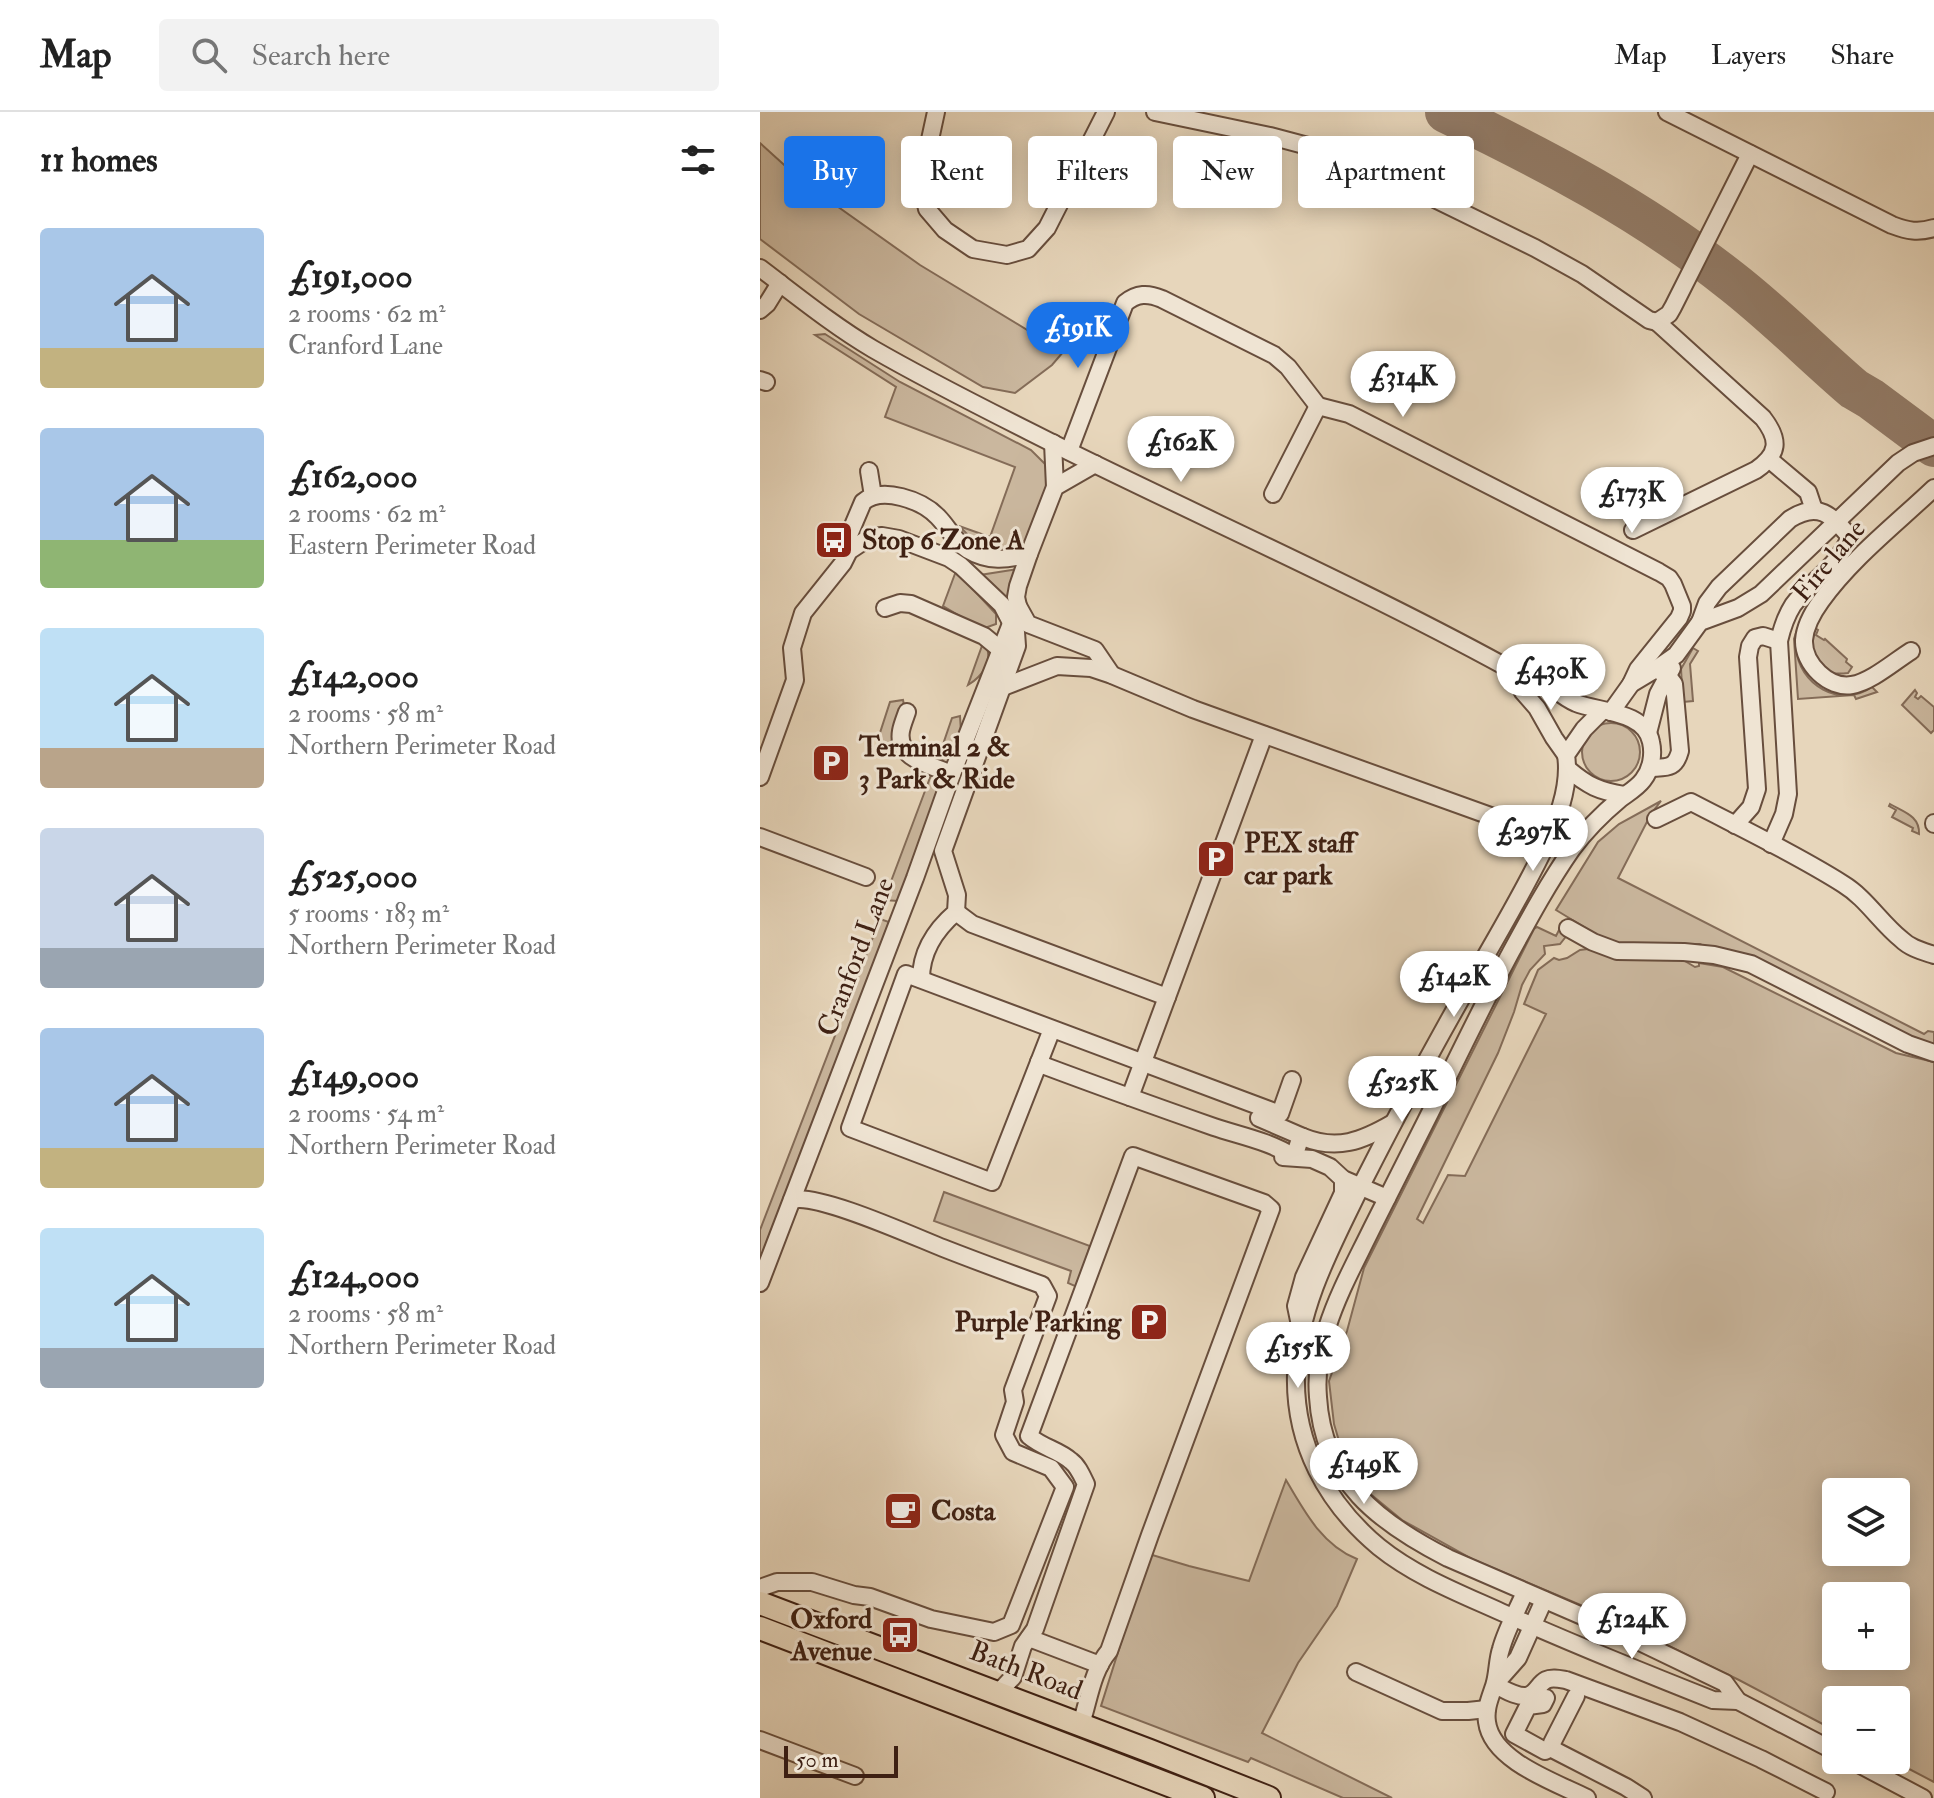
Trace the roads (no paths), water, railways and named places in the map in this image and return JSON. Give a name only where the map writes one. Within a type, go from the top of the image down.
[{"type":"highway","name":"Bath Road","points":[[760,1603],[1269,1798]]},
{"type":"highway","name":"Bath Road","points":[[760,1628],[1203,1798]]},
{"type":"street","points":[[936,112],[921,181],[927,209],[945,230],[973,249],[1007,255],[1028,249],[1047,228],[1106,112]]},
{"type":"street","points":[[1155,112],[1310,145],[1349,157],[1535,248],[1582,274],[1649,320],[1657,322],[1763,418],[1774,431],[1776,442],[1770,460],[1756,470],[1633,530]]},
{"type":"street","points":[[1667,112],[1892,225],[1910,232],[1934,228]]},
{"type":"street","points":[[1657,322],[1673,307],[1750,154]]},
{"type":"street","points":[[760,268],[870,348],[963,398],[1431,626],[1512,671],[1533,675],[1565,698],[1634,720],[1648,733],[1652,752],[1650,768],[1642,782],[1591,826],[1575,845],[1531,915],[1387,1198],[1327,1327],[1319,1362],[1318,1399],[1324,1435],[1345,1478],[1378,1516],[1421,1544],[1725,1683],[1738,1701]]},
{"type":"street","points":[[760,310],[780,283]]},
{"type":"street","points":[[921,979],[921,963],[928,945],[941,925],[956,912],[957,895],[943,851],[961,776],[1003,687],[1017,646],[1016,632],[1020,624],[1016,597],[1018,586],[1055,487],[1061,447],[1125,303],[1137,295],[1155,296],[1274,355],[1288,367],[1318,406],[1349,414],[1669,578],[1682,606],[1679,618],[1638,669],[1631,684],[1607,712],[1584,729],[1567,762],[1558,815],[1542,853],[1394,1123],[1322,1268],[1302,1331],[1296,1371],[1298,1417],[1311,1460],[1333,1499],[1365,1534],[1398,1560],[1435,1582],[1533,1626],[1713,1700],[1738,1701],[1822,1745]]},
{"type":"street","points":[[1273,494],[1318,406]]},
{"type":"street","points":[[1700,622],[1738,608],[1761,594],[1898,463],[1913,453],[1934,446]]},
{"type":"street","points":[[1770,460],[1808,492],[1814,510]]},
{"type":"street","points":[[1055,487],[1095,464]]},
{"type":"street","points":[[869,471],[873,496]]},
{"type":"street","name":"Fire lane","points":[[1911,651],[1867,679],[1852,685],[1835,684],[1821,675],[1808,660],[1804,642],[1810,621],[1821,601],[1853,565],[1934,488]]},
{"type":"street","points":[[760,777],[795,680],[792,648],[807,587],[825,583],[843,563],[849,551],[849,535],[863,502],[882,494],[901,497],[932,511],[960,545],[977,555],[999,559],[1029,554]]},
{"type":"street","points":[[1648,733],[1662,673],[1700,622],[1707,603],[1719,587],[1802,511],[1826,513],[1837,522],[1850,537],[1844,552],[1793,607],[1785,619],[1779,641],[1788,794],[1780,829],[1771,844]]},
{"type":"street","points":[[849,551],[870,537],[882,536],[899,539],[949,558],[1020,624],[1095,650],[1109,669]]},
{"type":"street","points":[[885,608],[900,603],[911,604],[984,636],[1001,650]]},
{"type":"street","name":"Cranford Lane","points":[[760,1283],[915,878],[961,776],[1001,650],[1020,624]]},
{"type":"street","points":[[1735,825],[1751,807],[1757,789],[1748,657],[1750,646],[1755,638],[1763,636],[1779,641]]},
{"type":"street","points":[[1003,687],[1057,666],[1109,669],[1193,709],[1496,818]]},
{"type":"street","points":[[1512,671],[1567,762],[1582,781],[1595,789],[1624,795]]},
{"type":"street","points":[[1631,684],[1662,673]]},
{"type":"street","points":[[1650,768],[1673,765],[1680,751],[1674,684],[1662,673]]},
{"type":"street","points":[[907,712],[901,731],[904,751],[911,757],[961,776]]},
{"type":"street","points":[[1130,1097],[1264,735]]},
{"type":"street","points":[[1656,819],[1691,802],[1846,886],[1901,939],[1918,950],[1934,955]]},
{"type":"street","points":[[764,838],[866,877]]},
{"type":"street","points":[[956,912],[972,924],[1167,997]]},
{"type":"street","points":[[1568,928],[1617,951],[1699,953],[1751,964],[1908,1044],[1934,1053]]},
{"type":"street","points":[[1052,1029],[992,1182],[850,1128],[906,974],[1280,1114],[1292,1080]]},
{"type":"street","points":[[1039,1062],[1231,1133],[1267,1153],[1312,1159],[1330,1167],[1343,1179],[1387,1198]]},
{"type":"street","points":[[1241,1101],[1248,1114],[1318,1143],[1345,1145],[1394,1123]]},
{"type":"street","points":[[1294,1157],[1303,1137]]},
{"type":"street","points":[[998,1693],[1013,1677],[1026,1642],[1035,1629],[1086,1484],[1074,1463],[1039,1445],[1029,1436],[1133,1156],[1264,1203],[1271,1209],[1109,1651],[1092,1685],[1081,1724]]},
{"type":"street","points":[[1302,1331],[1296,1306],[1304,1277],[1343,1193],[1343,1179]]},
{"type":"street","points":[[760,1588],[777,1582],[812,1582],[870,1597],[931,1619],[994,1632],[1011,1625],[1065,1487],[1051,1468],[1013,1452],[1004,1435],[1015,1402],[1013,1390],[1048,1296],[1042,1285],[841,1208],[800,1197],[792,1200]]},
{"type":"street","points":[[1525,1592],[1501,1650],[1486,1721],[1496,1744],[1508,1758],[1587,1798]]},
{"type":"street","points":[[1495,1685],[1518,1658],[1544,1600]]},
{"type":"street","points":[[1026,1642],[1100,1665]]},
{"type":"street","points":[[1356,1672],[1442,1711],[1487,1709]]},
{"type":"street","points":[[1495,1685],[1525,1697],[1545,1681],[1566,1680],[1680,1722],[1826,1792]]},
{"type":"street","points":[[1552,1747],[1576,1696]]},
{"type":"street","points":[[1546,1698],[1543,1704],[1528,1706],[1514,1734],[1545,1751],[1552,1747]]},
{"type":"street","points":[[760,1740],[855,1776]]},
{"type":"street","points":[[1552,1747],[1643,1798]]},
{"type":"street","points":[[1878,1774],[1923,1798]]},
{"type":"place","name":"Stop 6 Zone A","points":[[834,540]]},
{"type":"place","name":"Terminal 2 & 3 Park & Ride","points":[[831,763]]},
{"type":"place","name":"PEX staff car park","points":[[1216,859]]},
{"type":"place","name":"Purple Parking","points":[[1149,1322]]},
{"type":"place","name":"Costa","points":[[903,1511]]},
{"type":"place","name":"Oxford Avenue","points":[[900,1635]]}]
